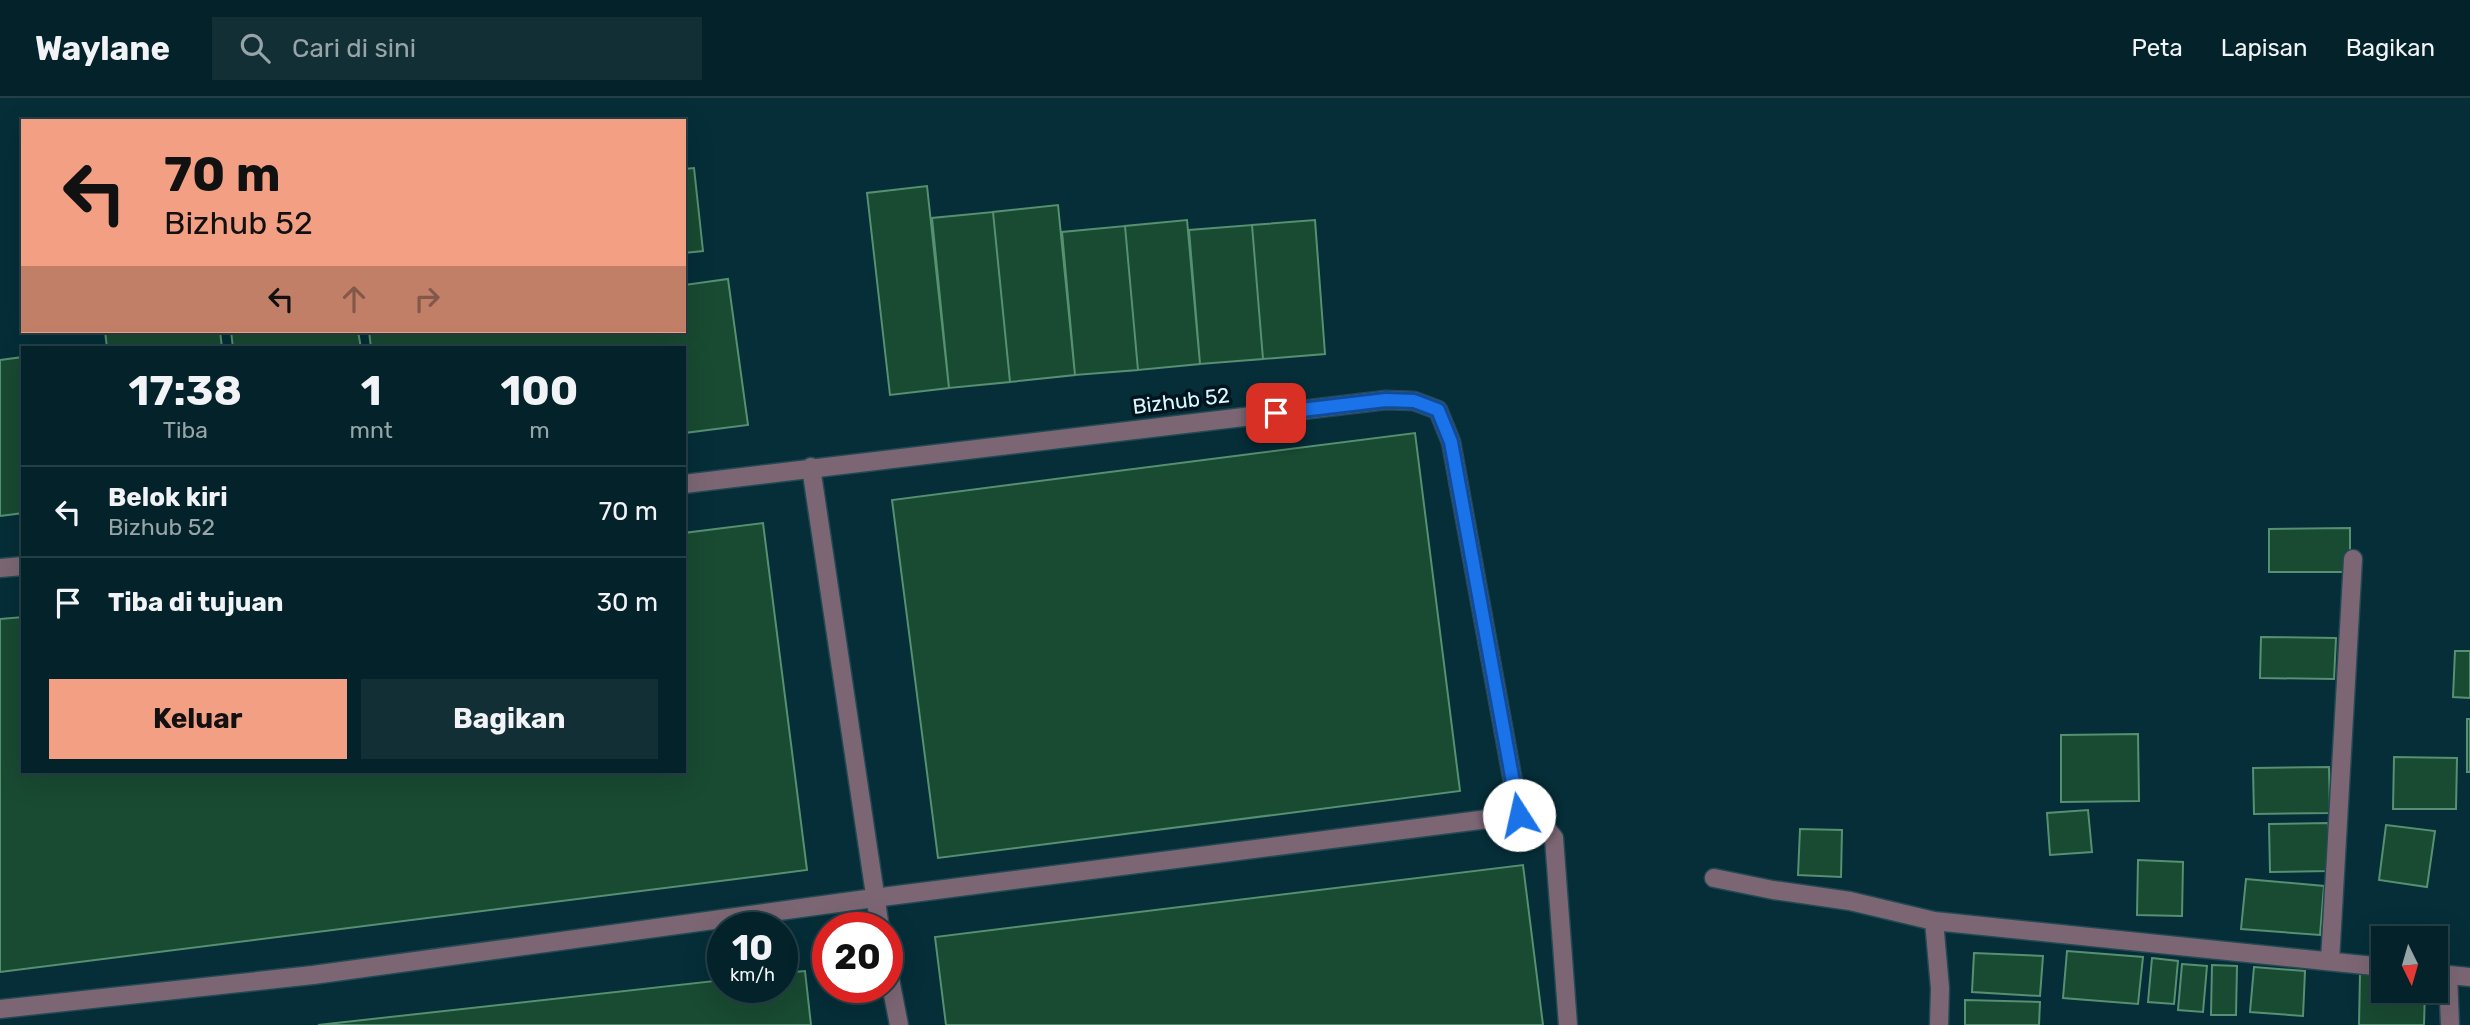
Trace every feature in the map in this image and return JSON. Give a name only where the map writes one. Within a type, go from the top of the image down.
[{"type":"street","name":"Bizhub 52","points":[[686,484],[1386,400],[1414,401],[1438,410],[1451,442],[1519,815]]},
{"type":"street","points":[[811,467],[877,912]]},
{"type":"street","points":[[2330,961],[2353,559]]},
{"type":"street","points":[[0,568],[21,566]]},
{"type":"street","points":[[0,1009],[313,975],[874,898],[1519,815],[1541,822],[1554,838],[1568,1025]]},
{"type":"street","points":[[1714,878],[1850,901],[1934,921],[2371,966]]},
{"type":"street","points":[[1934,921],[1941,988],[1939,1025]]},
{"type":"street","points":[[2448,975],[2470,977]]},
{"type":"street","points":[[895,1003],[899,1025]]},
{"type":"street","points":[[2446,1003],[2449,1025]]},
{"type":"building","points":[[694,168],[703,251],[686,253],[686,169]]},
{"type":"building","points":[[927,186],[949,388],[890,395],[867,193]]},
{"type":"building","points":[[1058,205],[1075,375],[1010,382],[993,212]]},
{"type":"building","points":[[993,212],[1010,382],[949,388],[932,218]]},
{"type":"building","points":[[1187,220],[1200,364],[1138,370],[1125,226]]},
{"type":"building","points":[[1315,220],[1325,354],[1263,359],[1252,225]]},
{"type":"building","points":[[1252,225],[1263,359],[1200,364],[1189,230]]},
{"type":"building","points":[[1125,226],[1138,370],[1075,375],[1062,232]]},
{"type":"building","points":[[728,279],[748,425],[686,433],[686,346],[371,346],[369,333],[686,333],[686,285]]},
{"type":"building","points":[[105,333],[220,333],[222,346],[107,346]]},
{"type":"building","points":[[231,333],[358,333],[361,346],[233,346]]},
{"type":"building","points":[[21,357],[21,513],[0,516],[0,360]]},
{"type":"building","points":[[1415,433],[1460,791],[938,858],[892,500]]},
{"type":"building","points":[[763,523],[807,870],[0,972],[0,619],[21,617],[21,773],[686,773],[686,533]]},
{"type":"building","points":[[2350,528],[2350,572],[2269,572],[2269,529]]},
{"type":"building","points":[[2261,637],[2336,638],[2334,679],[2260,678]]},
{"type":"building","points":[[2455,651],[2470,651],[2470,698],[2453,697]]},
{"type":"building","points":[[2467,719],[2470,719],[2470,772],[2467,772]]},
{"type":"building","points":[[2138,734],[2139,801],[2061,802],[2061,735]]},
{"type":"building","points":[[2394,757],[2457,758],[2456,809],[2393,809]]},
{"type":"building","points":[[2329,767],[2330,813],[2254,814],[2253,768]]},
{"type":"building","points":[[2088,810],[2092,852],[2050,855],[2047,813]]},
{"type":"building","points":[[2328,823],[2329,871],[2270,872],[2269,824]]},
{"type":"building","points":[[2386,825],[2435,831],[2427,887],[2379,880]]},
{"type":"building","points":[[1800,829],[1842,830],[1841,877],[1798,875]]},
{"type":"building","points":[[2138,860],[2183,862],[2182,916],[2137,915]]},
{"type":"building","points":[[1523,865],[1543,1025],[946,1025],[935,937]]},
{"type":"building","points":[[2246,879],[2324,886],[2320,935],[2241,929]]},
{"type":"building","points":[[2067,951],[2143,957],[2138,1004],[2063,998]]},
{"type":"building","points":[[1974,953],[2043,956],[2040,996],[1972,992]]},
{"type":"building","points":[[2152,958],[2178,961],[2174,1004],[2148,1002]]},
{"type":"building","points":[[2182,964],[2207,966],[2203,1012],[2178,1010]]},
{"type":"building","points":[[2212,965],[2237,966],[2236,1015],[2211,1015]]},
{"type":"building","points":[[2254,967],[2305,971],[2303,1016],[2250,1012]]},
{"type":"building","points":[[805,971],[811,1025],[318,1025],[707,982],[707,1003],[798,1003],[798,972]]},
{"type":"building","points":[[2360,973],[2371,973],[2371,1003],[2425,1003],[2424,1025],[2359,1025]]},
{"type":"building","points":[[1965,1000],[2040,1002],[2039,1025],[1965,1025]]},
{"type":"route","points":[[1276,413],[1386,400],[1414,401],[1438,410],[1451,442],[1519,815]]}]
